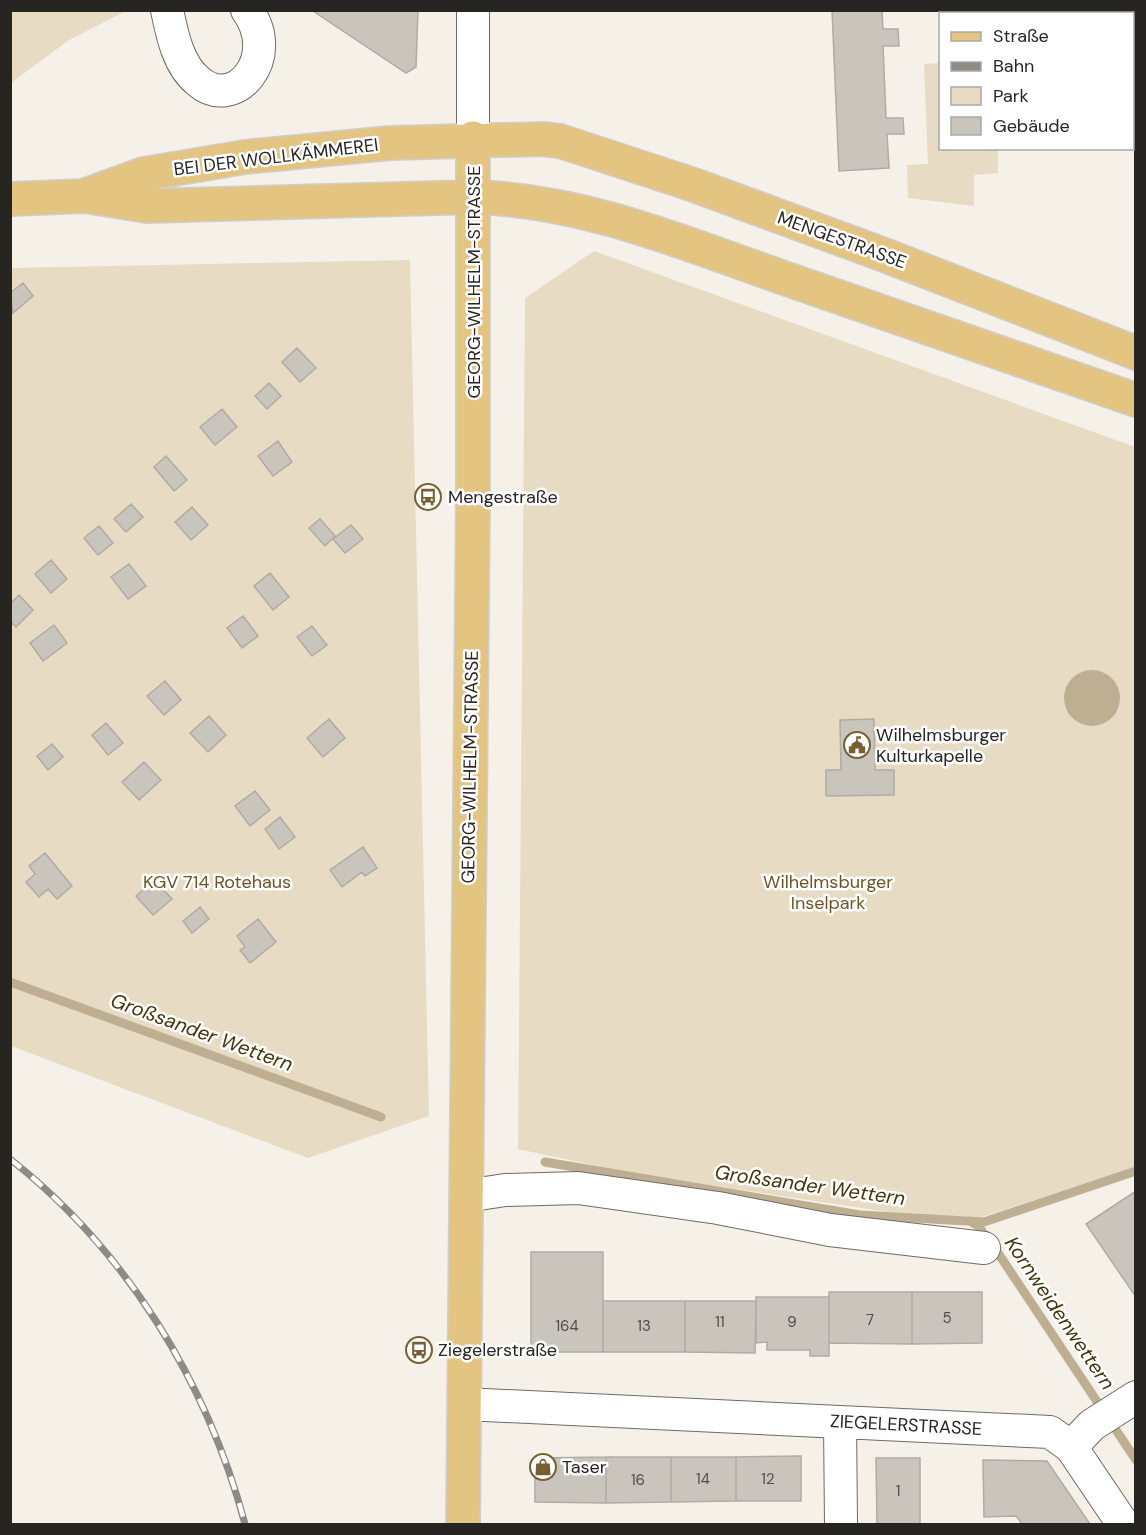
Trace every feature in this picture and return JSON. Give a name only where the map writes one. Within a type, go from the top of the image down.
[{"type":"main road","name":"BEI DER WOLLKÄMMEREI","points":[[84,196],[144,174],[245,157],[329,147],[473,138]]},
{"type":"main road","name":"GEORG-WILHELM-STRASSE","points":[[463,1524],[475,197],[473,138]]},
{"type":"main road","name":"MENGESTRASSE","points":[[473,138],[543,139],[584,147],[887,256],[1136,353]]},
{"type":"main road","name":"BEI DER WOLLKÄMMEREI","points":[[10,199],[84,196],[147,206],[475,197]]},
{"type":"main road","points":[[475,197],[521,199],[587,212],[668,237],[1136,400]]},
{"type":"street","points":[[167,10],[178,51],[190,72],[199,82],[212,89],[228,89],[254,72],[260,57],[260,38],[255,21],[247,10]]},
{"type":"street","name":"GEORG-WILHELM-STRASSE","points":[[473,10],[473,138]]},
{"type":"street","points":[[466,1196],[505,1190],[578,1188],[718,1208],[830,1230],[984,1248]]},
{"type":"street","points":[[1082,1436],[1127,1402]]},
{"type":"street","name":"ZIEGELERSTRASSE","points":[[464,1404],[1050,1432],[1082,1436],[1123,1524]]},
{"type":"street","points":[[840,1422],[841,1524]]},
{"type":"green space","points":[[11,10],[126,11],[69,40],[11,83]]},
{"type":"green space","points":[[939,63],[939,150],[998,150],[998,173],[974,175],[974,206],[908,198],[907,165],[928,164],[924,64]]},
{"type":"green space","name":"Wilhelmsburger Inselpark","points":[[594,251],[1135,447],[1135,1167],[979,1218],[908,1215],[629,1173],[518,1149],[525,298]]},
{"type":"green space","name":"KGV 714 Rotehaus","points":[[410,260],[429,1116],[308,1158],[11,1046],[10,268]]},
{"type":"shaded area","points":[[1092,670],[1103,672],[1112,678],[1118,687],[1120,698],[1118,709],[1112,718],[1103,724],[1092,726],[1081,724],[1072,718],[1066,709],[1064,698],[1066,687],[1072,678],[1081,672]]},
{"type":"building","points":[[418,10],[416,67],[406,73],[313,11]]},
{"type":"building","points":[[832,10],[882,10],[883,29],[898,29],[899,46],[883,46],[886,118],[903,118],[904,134],[887,134],[889,168],[839,171]]},
{"type":"building","points":[[23,283],[33,296],[13,313],[10,293]]},
{"type":"building","points":[[297,348],[316,368],[300,382],[282,362]]},
{"type":"building","points":[[269,383],[281,396],[267,409],[255,396]]},
{"type":"building","points":[[222,409],[237,427],[215,445],[200,427]]},
{"type":"building","points":[[278,441],[292,462],[273,476],[258,456]]},
{"type":"building","points":[[166,456],[187,480],[174,491],[154,467]]},
{"type":"building","points":[[131,504],[143,517],[126,532],[114,519]]},
{"type":"building","points":[[192,507],[208,525],[191,540],[175,522]]},
{"type":"building","points":[[320,519],[335,536],[325,546],[309,528]]},
{"type":"building","points":[[351,525],[363,539],[345,553],[333,539]]},
{"type":"building","points":[[99,526],[113,543],[98,555],[84,538]]},
{"type":"building","points":[[51,560],[67,579],[51,593],[35,574]]},
{"type":"building","points":[[129,564],[146,586],[128,599],[111,577]]},
{"type":"building","points":[[270,573],[289,597],[273,610],[254,586]]},
{"type":"building","points":[[19,595],[33,610],[16,627],[10,621],[10,604]]},
{"type":"building","points":[[243,616],[258,636],[242,648],[227,628]]},
{"type":"building","points":[[54,625],[67,643],[43,661],[30,643]]},
{"type":"building","points":[[312,626],[327,645],[312,656],[297,637]]},
{"type":"building","points":[[165,681],[181,700],[164,715],[147,696]]},
{"type":"building","points":[[209,716],[226,735],[208,752],[190,733]]},
{"type":"building","points":[[329,719],[345,738],[323,757],[307,738]]},
{"type":"building","name":"Wilhelmsburger Kulturkapelle","points":[[874,719],[875,770],[894,770],[894,795],[826,796],[826,770],[841,770],[840,720]]},
{"type":"building","points":[[106,723],[123,743],[108,755],[92,735]]},
{"type":"building","points":[[52,744],[63,757],[48,770],[37,756]]},
{"type":"building","points":[[144,762],[161,780],[139,800],[122,782]]},
{"type":"building","points":[[255,791],[270,810],[250,826],[235,806]]},
{"type":"building","points":[[280,817],[295,837],[279,849],[265,829]]},
{"type":"building","points":[[363,847],[377,868],[365,876],[362,872],[342,887],[330,870]]},
{"type":"building","points":[[45,853],[72,886],[57,899],[48,889],[39,897],[26,882],[35,874],[29,866]]},
{"type":"building","points":[[154,880],[172,899],[153,915],[136,896]]},
{"type":"building","points":[[200,907],[209,919],[192,933],[183,921]]},
{"type":"building","points":[[258,919],[276,942],[250,963],[240,950],[245,947],[237,936]]},
{"type":"building","points":[[1136,1191],[1136,1297],[1086,1224]]},
{"type":"building","points":[[531,1252],[603,1252],[603,1352],[531,1352]]},
{"type":"building","points":[[829,1292],[912,1292],[912,1344],[829,1343]]},
{"type":"building","points":[[912,1292],[982,1292],[982,1343],[912,1344]]},
{"type":"building","points":[[756,1297],[829,1297],[829,1356],[810,1356],[810,1350],[767,1350],[767,1342],[756,1343]]},
{"type":"building","points":[[603,1301],[685,1301],[685,1352],[603,1352]]},
{"type":"building","points":[[685,1301],[756,1301],[755,1353],[685,1352]]},
{"type":"building","points":[[801,1456],[801,1501],[736,1501],[736,1457]]},
{"type":"building","points":[[606,1457],[671,1457],[671,1502],[606,1503]]},
{"type":"building","points":[[606,1457],[606,1503],[535,1502],[535,1458]]},
{"type":"building","points":[[671,1457],[736,1457],[736,1501],[671,1502]]},
{"type":"building","points":[[876,1458],[920,1458],[920,1524],[877,1524]]},
{"type":"building","points":[[983,1460],[1047,1461],[1090,1524],[1022,1524],[1016,1516],[984,1517]]},
{"type":"waterway","name":"Großsander Wettern","points":[[10,982],[381,1117]]},
{"type":"waterway","name":"Großsander Wettern","points":[[545,1162],[860,1215],[984,1222],[1136,1171]]},
{"type":"waterway","name":"Kornweidenwettern","points":[[970,1221],[978,1226],[992,1244],[1136,1460]]},
{"type":"railway","points":[[10,1159],[52,1195],[91,1235],[126,1277],[157,1323],[185,1370],[209,1420],[229,1471],[245,1524]]},
{"type":"place","name":"Mengestraße","points":[[428,497]]},
{"type":"place","name":"Wilhelmsburger Kulturkapelle","points":[[857,745]]},
{"type":"place","name":"Ziegelerstraße","points":[[419,1350]]},
{"type":"place","name":"Taser","points":[[543,1467]]}]
